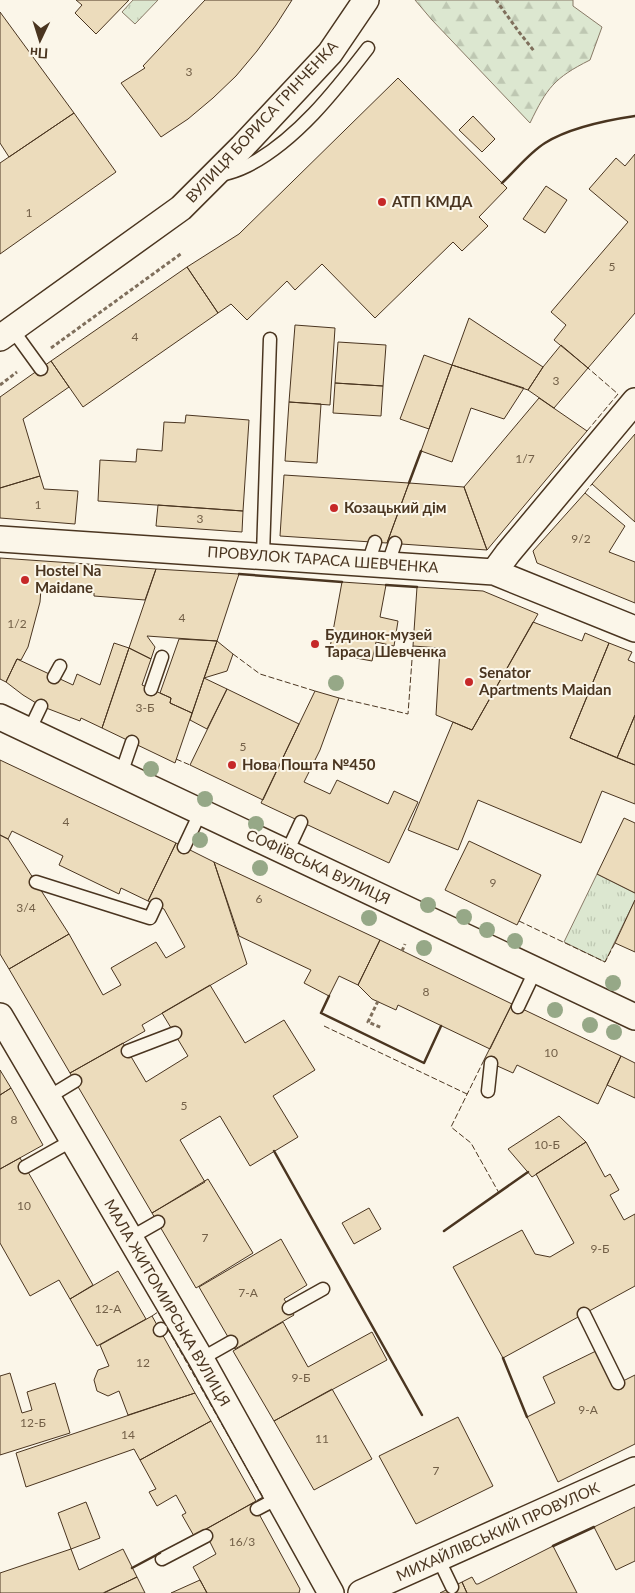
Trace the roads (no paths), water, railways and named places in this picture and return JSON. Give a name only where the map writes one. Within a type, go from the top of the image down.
[{"type":"street","name":"ВУЛИЦЯ БОРИСА ГРІНЧЕНКА","points":[[6,333],[181,208],[211,179],[330,53],[366,0]]},
{"type":"street","points":[[494,572],[635,401]]},
{"type":"street","name":"ПРОВУЛОК ТАРАСА ШЕВЧЕНКА","points":[[0,539],[263,556],[381,553],[494,572],[635,630]]},
{"type":"street","name":"СОФІЇВСЬКА ВУЛИЦЯ","points":[[0,717],[635,1017]]},
{"type":"street","name":"МАЛА ЖИТОМИРСЬКА ВУЛИЦЯ","points":[[0,1016],[201,1359],[267,1503],[331,1593]]},
{"type":"street","name":"МИХАЙЛІВСЬКИЙ ПРОВУЛОК","points":[[361,1593],[635,1470]]},
{"type":"lane","points":[[211,179],[246,167],[270,152],[303,124],[336,89],[368,48]]},
{"type":"lane","points":[[6,333],[41,369]]},
{"type":"lane","points":[[263,556],[270,339]]},
{"type":"lane","points":[[151,688],[162,657]]},
{"type":"lane","points":[[29,731],[41,706]]},
{"type":"lane","points":[[121,774],[132,742]]},
{"type":"lane","points":[[184,847],[201,811]]},
{"type":"lane","points":[[287,852],[301,822]]},
{"type":"lane","points":[[36,882],[150,918],[156,905]]},
{"type":"lane","points":[[518,1007],[536,969]]},
{"type":"lane","points":[[128,1051],[174,1033]]},
{"type":"lane","points":[[488,1091],[491,1063]]},
{"type":"lane","points":[[48,1098],[75,1081]]},
{"type":"lane","points":[[25,1167],[73,1140]]},
{"type":"lane","points":[[130,1238],[158,1222]]},
{"type":"lane","points":[[289,1308],[323,1289]]},
{"type":"lane","points":[[584,1314],[618,1383]]},
{"type":"lane","points":[[201,1359],[231,1342]]},
{"type":"lane","points":[[162,1559],[206,1536]]},
{"type":"lane","points":[[438,1558],[452,1586]]},
{"type":"place","name":"АТП КМДА","points":[[382,202]]},
{"type":"place","name":"Козацький дім","points":[[334,508]]},
{"type":"place","name":"Hostel Na Maidane","points":[[25,580]]},
{"type":"place","name":"Будинок-музей Тараса Шевченка","points":[[315,644]]},
{"type":"place","name":"Senator Apartments Maidan","points":[[469,682]]},
{"type":"place","name":"Нова Пошта №450","points":[[232,765]]}]
